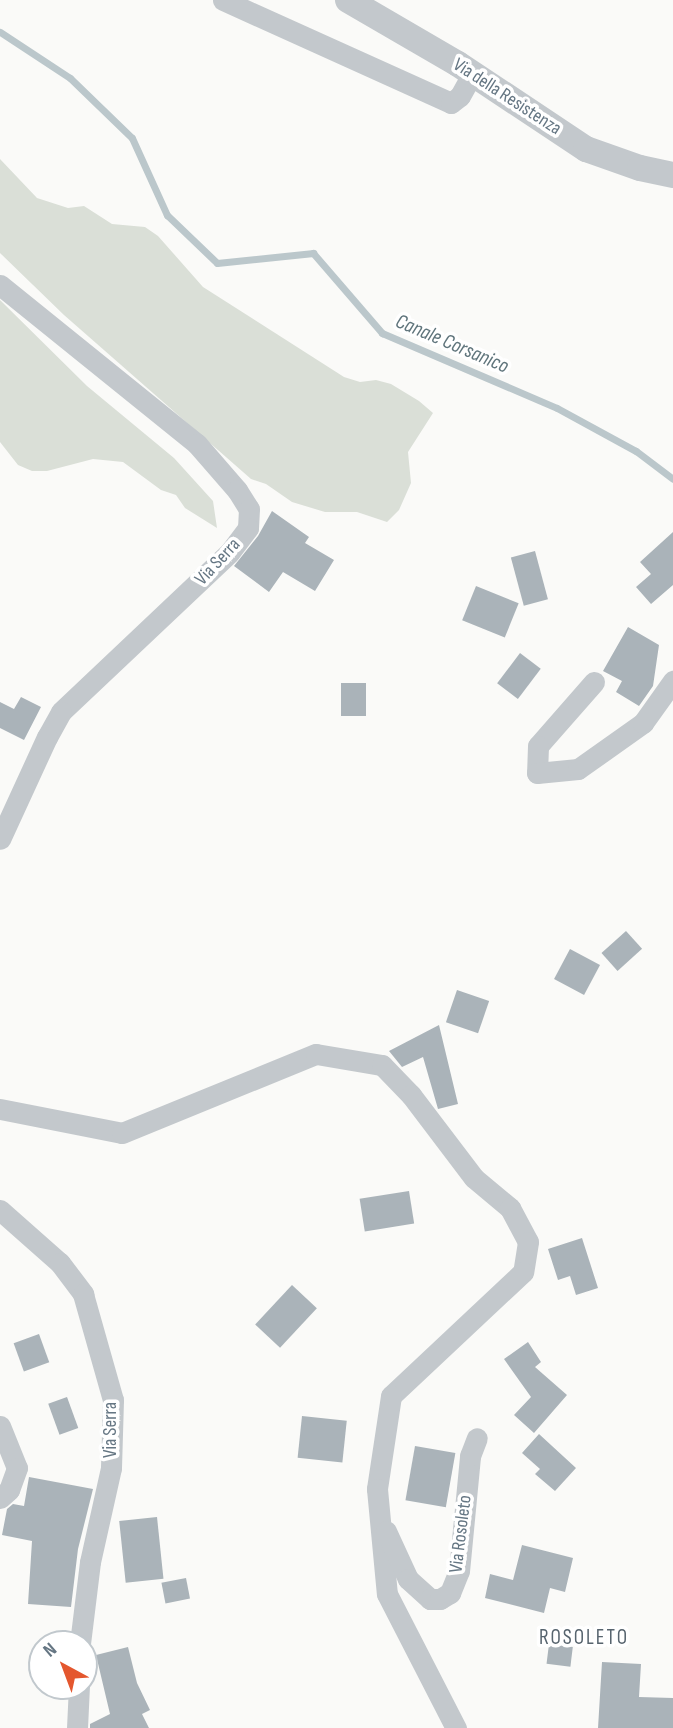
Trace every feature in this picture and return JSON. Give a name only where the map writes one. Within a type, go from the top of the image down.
[{"type":"street","points":[[223,0],[451,103],[460,96],[472,74]]},
{"type":"street","name":"Via della Resistenza","points":[[348,0],[472,74],[586,149],[640,168],[673,175]]},
{"type":"street","name":"Via Serra","points":[[0,285],[197,444],[237,490],[249,509],[248,528],[229,553],[61,712],[0,839]]},
{"type":"street","points":[[594,682],[538,746],[537,774],[578,769],[643,723],[673,681]]},
{"type":"street","points":[[0,1109],[122,1133],[316,1054],[382,1065],[411,1096],[474,1178],[510,1208],[528,1242],[523,1272],[391,1395],[377,1489],[387,1594],[456,1728]]},
{"type":"street","name":"Via Serra","points":[[0,1210],[60,1263],[83,1294],[113,1401],[111,1468],[90,1562],[82,1630]]},
{"type":"street","points":[[0,1426],[18,1468],[9,1490],[0,1498]]},
{"type":"street","name":"Via Rosoleto","points":[[380,1516],[408,1579],[430,1599],[440,1599],[450,1593],[459,1571],[470,1456],[477,1438]]},
{"type":"street","points":[[77,1728],[78,1700]]},
{"type":"shaded area","points":[[0,159],[37,198],[68,208],[84,206],[112,224],[145,227],[158,236],[203,287],[344,377],[360,382],[376,380],[391,384],[433,413],[408,452],[411,483],[399,510],[387,522],[357,512],[325,512],[292,502],[266,484],[251,479],[64,315],[0,253]]},
{"type":"shaded area","points":[[0,300],[87,386],[174,458],[213,501],[217,528],[185,508],[176,495],[161,490],[123,462],[93,459],[47,471],[32,471],[18,465],[0,442]]},
{"type":"building","points":[[272,511],[309,537],[305,543],[334,560],[315,591],[283,572],[269,592],[234,566],[258,536]]},
{"type":"building","points":[[673,532],[673,585],[651,604],[636,587],[651,574],[640,562]]},
{"type":"building","points":[[535,551],[548,599],[524,606],[511,557]]},
{"type":"building","points":[[476,586],[519,603],[505,638],[462,620]]},
{"type":"building","points":[[628,627],[659,645],[653,686],[639,706],[616,692],[622,681],[603,671]]},
{"type":"building","points":[[520,653],[541,669],[518,699],[497,683]]},
{"type":"building","points":[[341,683],[366,683],[366,716],[341,716]]},
{"type":"building","points":[[21,697],[41,707],[24,740],[0,728],[0,702],[14,709]]},
{"type":"building","points":[[626,931],[642,949],[618,971],[601,953]]},
{"type":"building","points":[[570,949],[600,965],[584,995],[554,979]]},
{"type":"building","points":[[457,990],[489,1001],[478,1033],[446,1022]]},
{"type":"building","points":[[439,1025],[458,1104],[438,1109],[423,1057],[402,1067],[389,1051]]},
{"type":"building","points":[[409,1191],[414,1224],[365,1231],[360,1199]]},
{"type":"building","points":[[582,1238],[598,1288],[576,1295],[570,1276],[558,1280],[548,1249]]},
{"type":"building","points":[[292,1285],[317,1308],[280,1348],[255,1324]]},
{"type":"building","points":[[39,1334],[49,1362],[24,1371],[14,1343]]},
{"type":"building","points":[[528,1342],[541,1362],[535,1367],[567,1395],[534,1433],[514,1415],[531,1397],[504,1359]]},
{"type":"building","points":[[67,1397],[78,1428],[59,1435],[48,1404]]},
{"type":"building","points":[[302,1416],[347,1421],[342,1462],[298,1458]]},
{"type":"building","points":[[539,1434],[576,1468],[555,1491],[535,1474],[540,1469],[522,1453]]},
{"type":"building","points":[[415,1446],[455,1453],[446,1507],[405,1500]]},
{"type":"building","points":[[29,1477],[93,1489],[78,1549],[71,1607],[28,1604],[32,1541],[2,1535],[7,1509],[13,1504],[24,1506]]},
{"type":"building","points":[[157,1517],[163,1579],[126,1583],[119,1521]]},
{"type":"building","points":[[522,1545],[573,1558],[565,1592],[550,1588],[544,1613],[485,1598],[490,1574],[513,1580]]},
{"type":"building","points":[[186,1578],[190,1599],[165,1603],[161,1583]]},
{"type":"building","points":[[549,1644],[573,1647],[570,1667],[547,1664]]},
{"type":"building","points":[[128,1647],[137,1683],[150,1710],[142,1714],[149,1728],[90,1728],[90,1724],[110,1714],[98,1654]]},
{"type":"building","points":[[602,1662],[641,1664],[639,1697],[673,1698],[673,1728],[598,1728]]},
{"type":"waterway","name":"Canale Corsanico","points":[[0,32],[70,78],[132,138],[167,215],[217,263],[313,253],[382,333],[557,408],[636,451],[673,479]]},
{"type":"district","name":"ROSOLETO","points":[[584,1638]]}]
